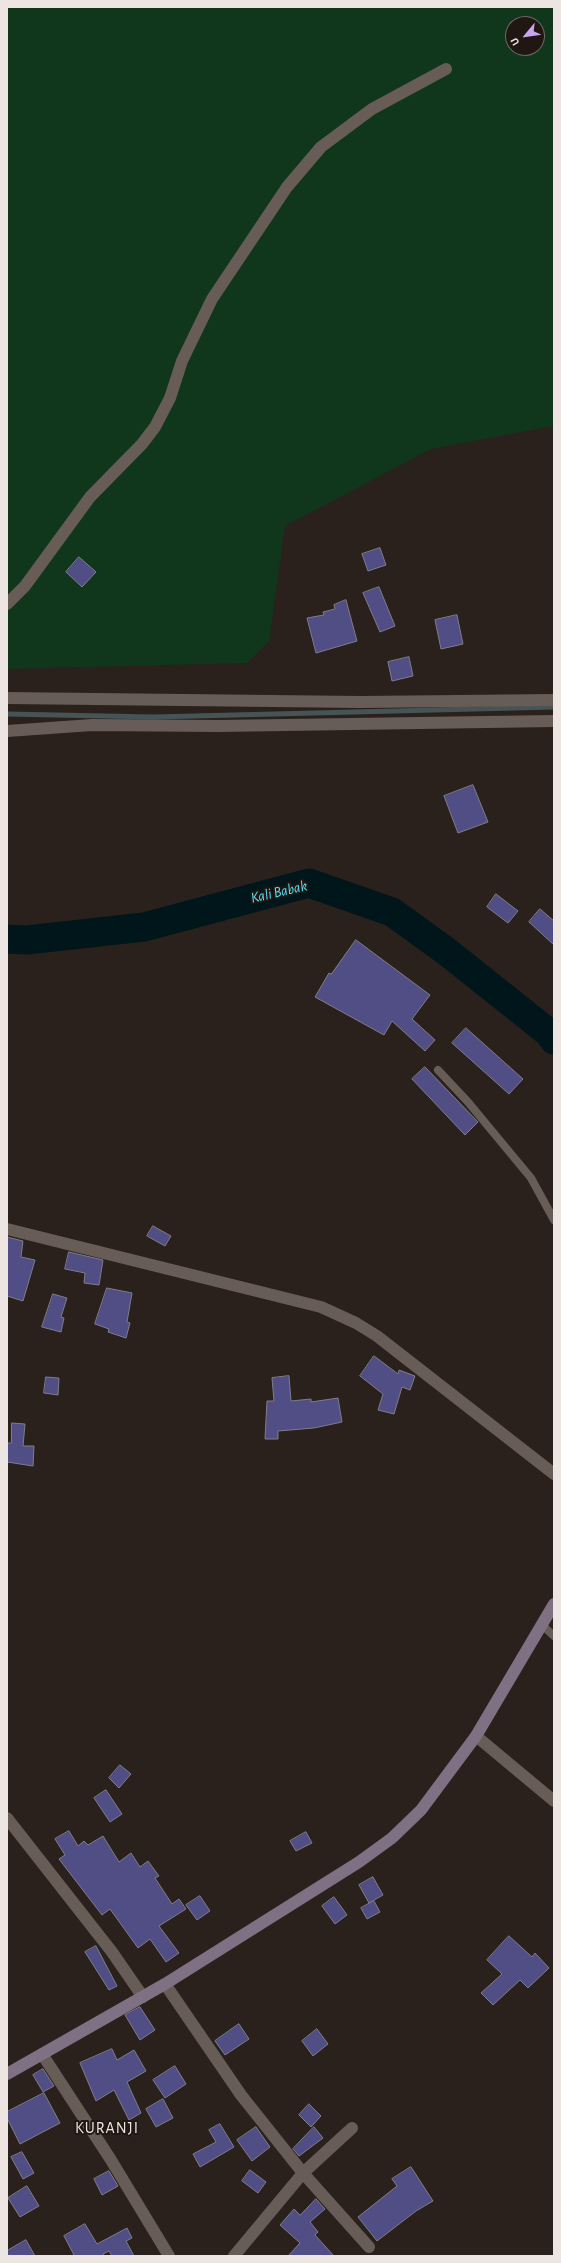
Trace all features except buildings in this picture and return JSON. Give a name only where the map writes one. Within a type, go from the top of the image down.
[{"type":"street","points":[[7,604],[25,586],[90,498],[142,444],[155,427],[170,398],[182,361],[212,299],[292,181],[320,147],[372,109],[446,69]]},
{"type":"street","points":[[7,698],[554,721]]},
{"type":"street","points":[[7,731],[92,725],[361,713],[554,700]]},
{"type":"street","points":[[7,1229],[321,1307],[377,1336],[554,1474]]},
{"type":"street","points":[[7,2074],[165,1984],[359,1862],[392,1838],[421,1810],[476,1736],[554,1604]]},
{"type":"street","points":[[476,1736],[554,1801]]},
{"type":"street","points":[[7,1818],[107,1946],[143,1997]]},
{"type":"street","points":[[165,1984],[241,2095],[303,2173],[369,2247]]},
{"type":"street","points":[[42,2054],[111,2160],[169,2256]]},
{"type":"street","points":[[234,2256],[303,2173],[352,2128]]},
{"type":"lane","points":[[438,1070],[468,1102],[531,1178],[554,1220]]},
{"type":"lane","points":[[542,1625],[554,1636]]},
{"type":"green space","points":[[7,7],[554,7],[554,426],[431,449],[285,526],[269,641],[247,663],[7,669]]},
{"type":"waterway","points":[[7,714],[154,717],[554,707]]},
{"type":"waterway","name":"Kali Babak","points":[[7,939],[27,940],[144,927],[309,883],[392,912],[446,951],[549,1033],[554,1040]]},
{"type":"district","name":"KURANJI","points":[[107,2128]]}]
